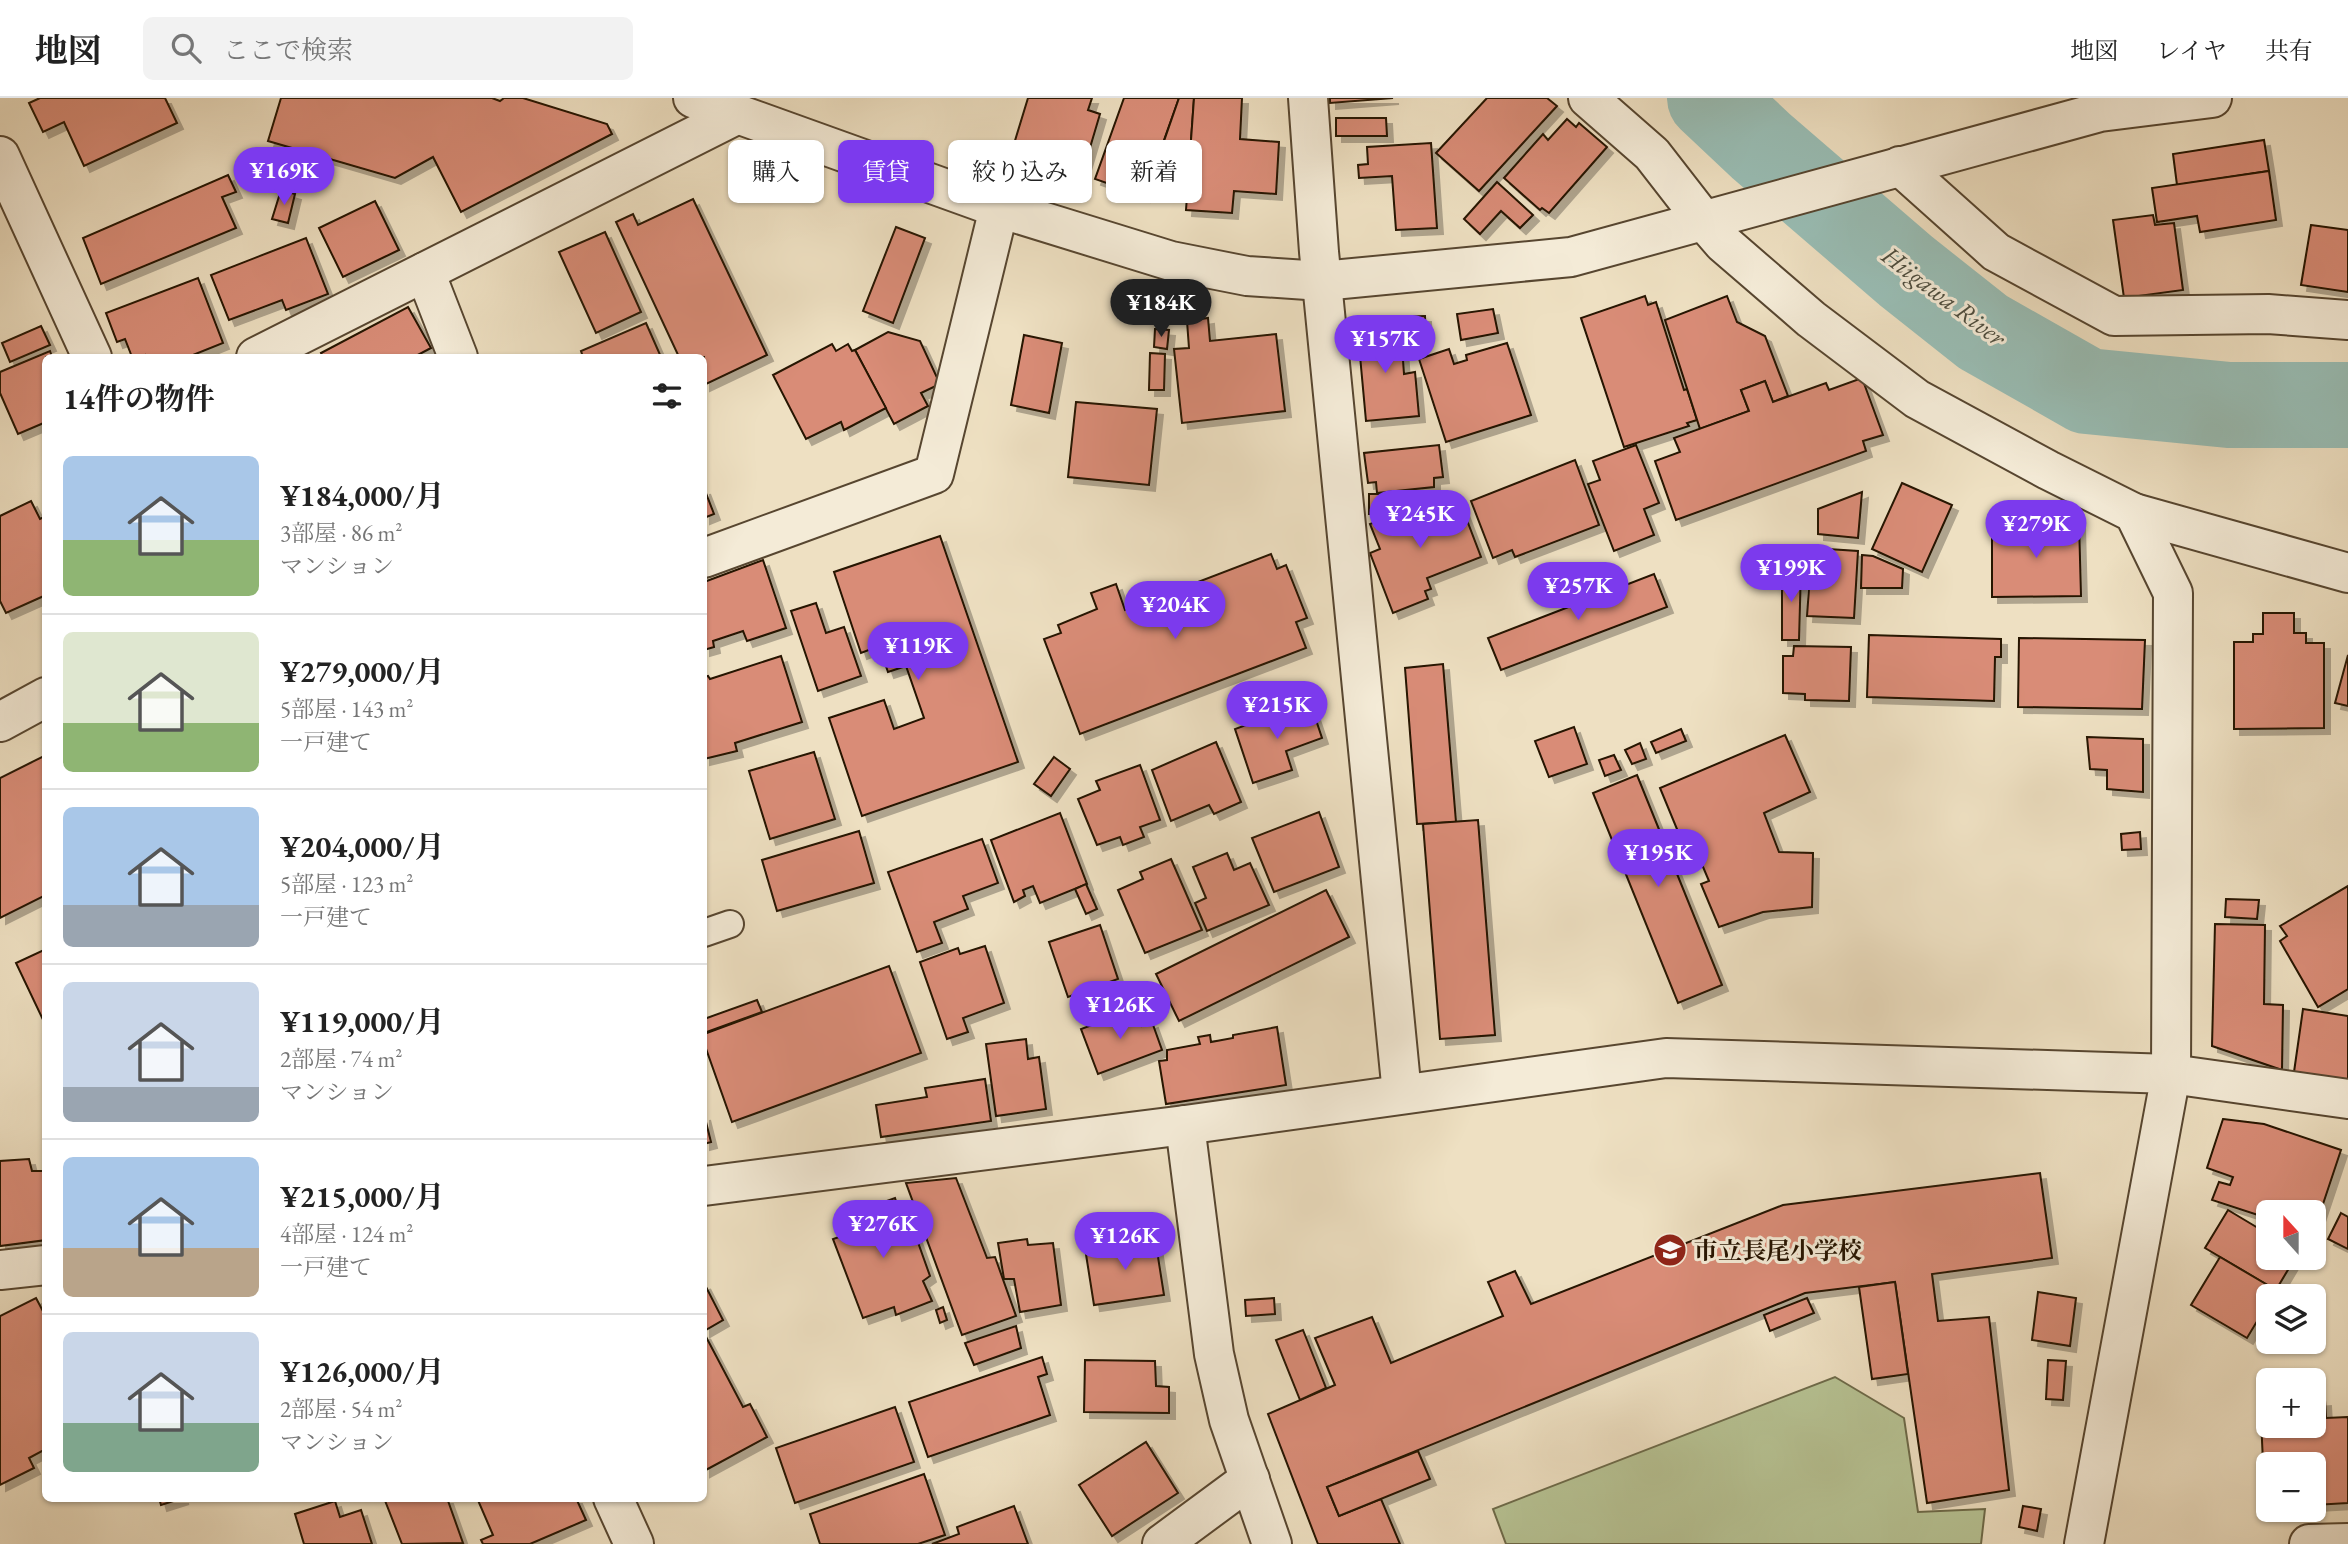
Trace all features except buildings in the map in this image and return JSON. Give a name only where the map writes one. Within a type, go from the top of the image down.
[{"type":"street","points":[[693,98],[999,208],[1171,261],[1247,276],[1322,281],[1571,257],[2100,112],[2211,98]]},
{"type":"street","points":[[1308,98],[1322,281],[1402,1094]]},
{"type":"street","points":[[1588,98],[1652,154],[1723,243],[1811,319],[1917,399],[2134,513],[2348,573]]},
{"type":"street","points":[[262,354],[738,114]]},
{"type":"street","points":[[0,156],[91,354]]},
{"type":"street","points":[[1900,166],[1996,252],[2114,316],[2268,314],[2348,320]]},
{"type":"street","points":[[707,557],[934,474],[999,208]]},
{"type":"street","points":[[425,272],[457,354]]},
{"type":"street","points":[[2084,1544],[2171,1074],[2172,593],[2134,513]]},
{"type":"street","points":[[0,721],[42,699]]},
{"type":"street","points":[[707,1186],[1185,1125],[1666,1058],[2171,1074],[2348,1099]]},
{"type":"street","points":[[1185,1125],[1214,1354],[1229,1419],[1272,1544]]},
{"type":"street","points":[[0,1270],[42,1265]]},
{"type":"street","points":[[1162,1544],[1250,1479]]},
{"type":"street","points":[[615,1502],[634,1544]]},
{"type":"street","points":[[2309,1544],[2348,1542]]},
{"type":"lane","points":[[707,932],[730,924]]},
{"type":"green space","points":[[1835,1377],[1904,1418],[1918,1512],[1985,1509],[1981,1544],[1506,1544],[1493,1509]]},
{"type":"waterway","name":"Hiigawa River","points":[[1710,98],[1761,146],[1906,271],[1983,332],[2087,391],[2229,405],[2348,405]]},
{"type":"place","name":"市立長尾小学校","points":[[1670,1250]]}]
